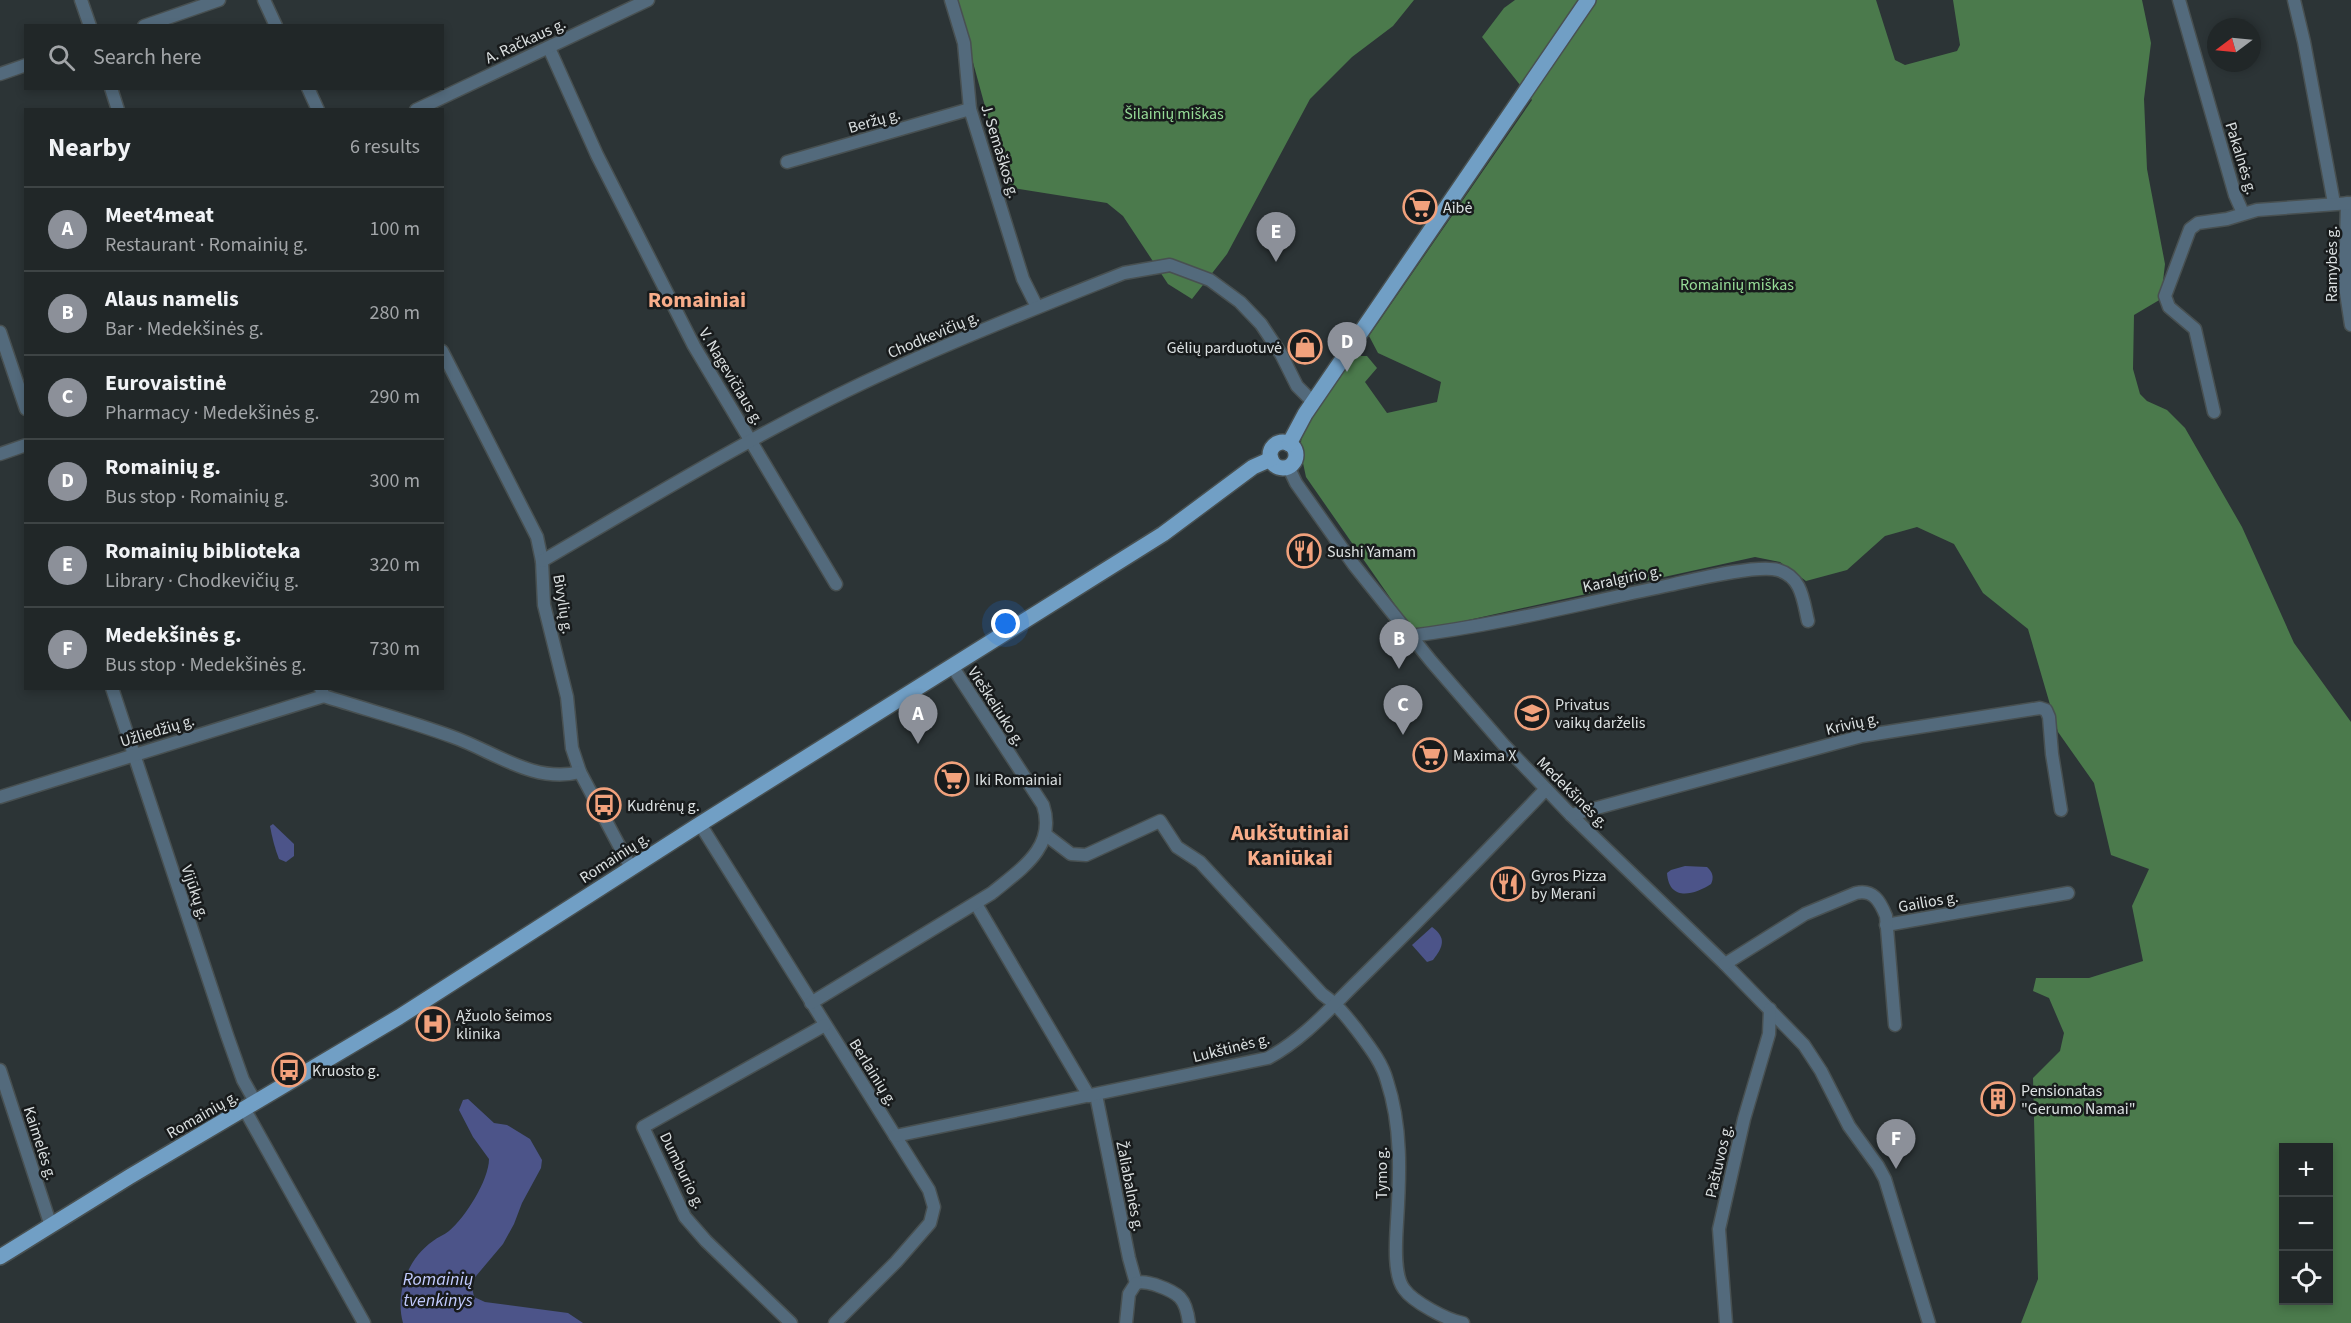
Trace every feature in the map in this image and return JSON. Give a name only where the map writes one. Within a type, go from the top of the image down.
[{"type":"main road","points":[[1289,444],[1313,402],[1588,0]]},
{"type":"main road","points":[[1281,442],[1289,444],[1295,451],[1295,455],[1288,466],[1280,467],[1270,459],[1273,446],[1281,442]]},
{"type":"main road","name":"Romainių g.","points":[[0,1257],[159,1159],[399,1017],[700,824],[1163,534],[1253,467],[1270,459]]},
{"type":"street","points":[[81,0],[89,24]]},
{"type":"street","points":[[150,24],[219,0]]},
{"type":"street","points":[[264,0],[275,24]]},
{"type":"street","name":"A. Račkaus g.","points":[[420,108],[648,0]]},
{"type":"street","name":"J. Semaškos g.","points":[[951,0],[964,43],[970,109],[1023,279],[1037,307]]},
{"type":"street","name":"Pakalnės g.","points":[[2179,0],[2242,213],[2227,219],[2198,223],[2190,228],[2165,296],[2169,307],[2195,329],[2214,412]]},
{"type":"street","points":[[2294,0],[2334,203]]},
{"type":"street","name":"V. Nagevičiaus g.","points":[[549,48],[597,155],[694,346],[836,584]]},
{"type":"street","points":[[0,74],[24,66]]},
{"type":"street","points":[[112,90],[117,108]]},
{"type":"street","points":[[309,90],[317,108]]},
{"type":"street","name":"Beržų g.","points":[[787,162],[970,109]]},
{"type":"street","points":[[2242,213],[2349,203]]},
{"type":"street","name":"Ramybės g.","points":[[2349,203],[2345,286],[2351,324]]},
{"type":"street","name":"Chodkevičių g.","points":[[542,561],[751,440],[891,369],[1124,273],[1170,265],[1209,280],[1246,308],[1261,324],[1281,354],[1297,386],[1313,402]]},
{"type":"street","points":[[0,332],[24,403]]},
{"type":"street","name":"Bivylių g.","points":[[444,355],[537,537],[542,561],[544,604],[562,671],[572,748],[579,772],[632,868]]},
{"type":"street","points":[[0,454],[24,446]]},
{"type":"street","name":"Medekšinės g.","points":[[1288,466],[1296,483],[1353,565],[1410,636],[1503,744],[1571,815],[1725,964],[1804,1045],[1821,1071],[1849,1126],[1862,1147],[1878,1166],[1894,1205],[1929,1323]]},
{"type":"street","name":"Karalgirio g.","points":[[1410,636],[1478,626],[1717,575],[1768,569],[1778,570],[1792,576],[1798,583],[1808,621]]},
{"type":"street","name":"Vieškeliuko g.","points":[[952,666],[1043,805],[1047,819],[1046,835]]},
{"type":"street","name":"Vijūkų g.","points":[[113,690],[250,1106]]},
{"type":"street","points":[[322,692],[451,736],[520,768],[567,775],[579,772]]},
{"type":"street","name":"Užliedžių g.","points":[[0,797],[322,692]]},
{"type":"street","name":"Krivių g.","points":[[1571,815],[1862,736],[2040,708],[2046,710],[2049,717],[2061,810]]},
{"type":"street","name":"Lukštinės g.","points":[[895,1136],[1268,1058],[1281,1051],[1337,1004],[1452,889],[1546,789]]},
{"type":"street","name":"Tymo g.","points":[[1046,835],[1071,854],[1086,855],[1160,821],[1177,847],[1200,862],[1322,994],[1337,1004],[1371,1048],[1387,1079],[1398,1127],[1399,1190],[1396,1239],[1397,1270],[1403,1289],[1434,1313],[1462,1323]]},
{"type":"street","name":"Berlainių g.","points":[[700,824],[933,1199],[934,1215],[930,1223],[896,1262],[835,1323]]},
{"type":"street","points":[[811,1004],[976,904],[1015,874],[1041,846],[1046,835]]},
{"type":"street","name":"Gailios g.","points":[[1725,964],[1805,914],[1864,891],[1872,894],[1878,900],[1886,916],[1886,925],[2068,893]]},
{"type":"street","points":[[976,904],[1093,1096]]},
{"type":"street","points":[[1886,925],[1894,1025]]},
{"type":"street","name":"Paštuvos g.","points":[[1726,1323],[1719,1229],[1744,1119],[1769,1034],[1770,1009]]},
{"type":"street","name":"Dumburio g.","points":[[791,1323],[706,1241],[686,1217],[643,1127],[825,1025]]},
{"type":"street","name":"Kaimelės g.","points":[[0,1070],[51,1226]]},
{"type":"street","name":"Žaliabalnės g.","points":[[1093,1096],[1136,1283]]},
{"type":"street","points":[[250,1106],[364,1323]]},
{"type":"street","points":[[1126,1323],[1129,1294],[1136,1283],[1145,1282],[1174,1291],[1182,1298],[1188,1310],[1189,1323]]},
{"type":"green space","name":"Šilainių miškas","points":[[956,0],[1414,0],[1393,26],[1352,57],[1310,99],[1227,254],[1192,299],[1168,284],[1123,216],[1107,203],[1007,187]]},
{"type":"green space","name":"Romainių miškas","points":[[1515,0],[1876,0],[1895,60],[1905,65],[1957,51],[1960,45],[1953,0],[2142,0],[2151,43],[2144,99],[2147,169],[2165,264],[2161,299],[2134,315],[2133,369],[2140,394],[2147,401],[2167,410],[2185,428],[2242,527],[2294,643],[2351,722],[2351,1323],[2021,1323],[2038,1279],[2033,1078],[2060,1051],[2064,1033],[2049,998],[2033,991],[2036,978],[2089,978],[2143,961],[2132,906],[2149,869],[2111,855],[2094,783],[2058,732],[2028,629],[1983,593],[1954,544],[1917,527],[1885,536],[1847,570],[1806,581],[1780,562],[1755,557],[1414,632],[1306,477],[1300,449],[1304,421],[1354,356],[1367,356],[1377,368],[1365,382],[1387,413],[1437,402],[1441,382],[1378,353],[1369,336],[1532,100],[1482,37],[1504,8]]},
{"type":"water","points":[[273,824],[294,844],[294,856],[286,862],[279,859],[270,826]]},
{"type":"water","points":[[1685,866],[1707,867],[1712,875],[1711,884],[1690,893],[1677,892],[1672,888],[1667,873]]},
{"type":"water","points":[[1432,927],[1440,935],[1442,943],[1433,960],[1427,962],[1412,945]]},
{"type":"water","name":"Romainių tvenkinys","points":[[468,1099],[494,1123],[507,1125],[530,1139],[542,1160],[541,1168],[503,1244],[471,1282],[474,1297],[485,1302],[568,1313],[583,1323],[403,1323],[402,1289],[410,1267],[424,1249],[449,1231],[462,1217],[481,1188],[488,1168],[489,1159],[473,1137],[459,1110],[463,1100]]},
{"type":"place","name":"Aibė","points":[[1420,207]]},
{"type":"place","name":"Romainių biblioteka","points":[[1276,262]]},
{"type":"place","name":"Gėlių parduotuvė","points":[[1305,347]]},
{"type":"place","name":"Romainių g.","points":[[1347,372]]},
{"type":"place","name":"Sushi Yamam","points":[[1304,551]]},
{"type":"place","name":"Alaus namelis","points":[[1399,669]]},
{"type":"place","name":"Privatus vaikų darželis","points":[[1532,713]]},
{"type":"place","name":"Eurovaistinė","points":[[1403,735]]},
{"type":"place","name":"Meet4meat","points":[[918,744]]},
{"type":"place","name":"Maxima X","points":[[1430,755]]},
{"type":"place","name":"Iki Romainiai","points":[[952,779]]},
{"type":"place","name":"Kudrėnų g.","points":[[604,805]]},
{"type":"place","name":"Gyros Pizza by Merani","points":[[1508,884]]},
{"type":"place","name":"Ąžuolo šeimos klinika","points":[[433,1024]]},
{"type":"place","name":"Kruosto g.","points":[[289,1070]]},
{"type":"place","name":"Pensionatas \"Gerumo Namai\"","points":[[1998,1099]]},
{"type":"place","name":"Medekšinės g.","points":[[1896,1169]]},
{"type":"district","name":"Romainiai","points":[[697,299]]},
{"type":"district","name":"Aukštutiniai Kaniūkai","points":[[1290,844]]}]
